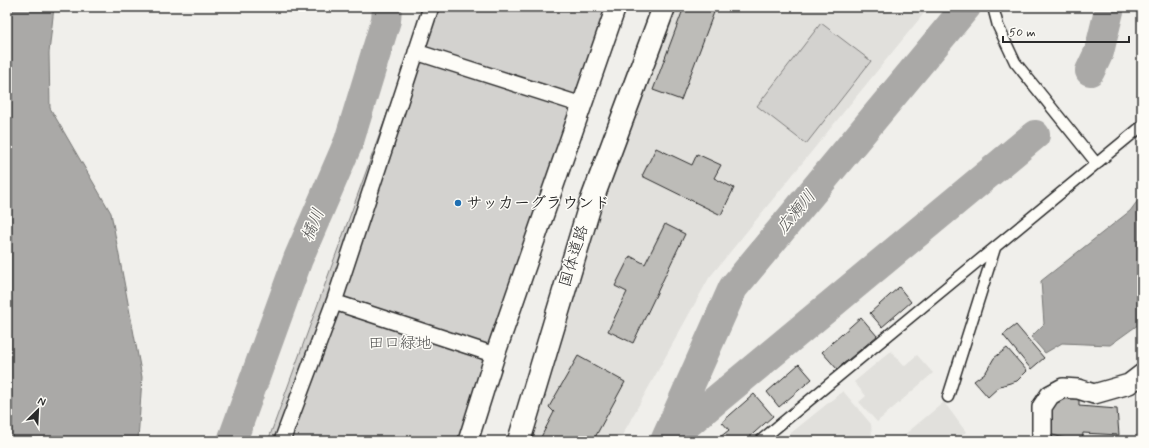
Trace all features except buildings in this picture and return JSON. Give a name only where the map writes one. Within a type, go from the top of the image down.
[{"type":"street","points":[[282,441],[334,302],[431,7]]},
{"type":"street","points":[[468,441],[495,355],[616,7]]},
{"type":"street","name":"国体道路","points":[[519,441],[590,205],[664,7]]},
{"type":"street","points":[[416,52],[582,105]]},
{"type":"street","points":[[334,302],[495,355]]},
{"type":"street","points":[[1042,441],[1042,407],[1050,395],[1063,388],[1078,389],[1094,394],[1129,384],[1142,374]]},
{"type":"lane","points":[[993,7],[998,26],[1015,62],[1096,164]]},
{"type":"lane","points":[[760,441],[1142,126]]},
{"type":"lane","points":[[948,397],[995,248]]},
{"type":"shaded area","points":[[7,7],[54,7],[49,53],[50,108],[111,213],[142,377],[138,441],[7,441]]},
{"type":"shaded area","points":[[664,7],[929,7],[709,278],[619,441],[519,441]]},
{"type":"shaded area","points":[[1142,195],[1142,322],[1110,345],[1062,343],[1045,353],[1031,337],[1044,324],[1041,281],[1130,211]]},
{"type":"shaded area","points":[[891,351],[904,366],[917,355],[933,373],[877,422],[859,402],[866,396],[854,382]]},
{"type":"shaded area","points":[[843,391],[871,424],[872,435],[866,441],[781,441]]},
{"type":"shaded area","points":[[944,402],[966,432],[954,441],[897,441]]},
{"type":"green space","name":"田口緑地","points":[[426,7],[607,7],[462,441],[268,441]]},
{"type":"green space","points":[[821,23],[871,61],[806,144],[757,106]]},
{"type":"waterway","name":"橘川","points":[[232,441],[298,259],[349,141],[386,20],[387,7]]},
{"type":"waterway","name":"広瀬川","points":[[665,441],[733,288],[966,7]]},
{"type":"waterway","points":[[1090,71],[1099,52],[1110,7]]},
{"type":"waterway","points":[[669,439],[1035,135]]},
{"type":"place","name":"サッカーグラウンド","points":[[458,203]]}]
